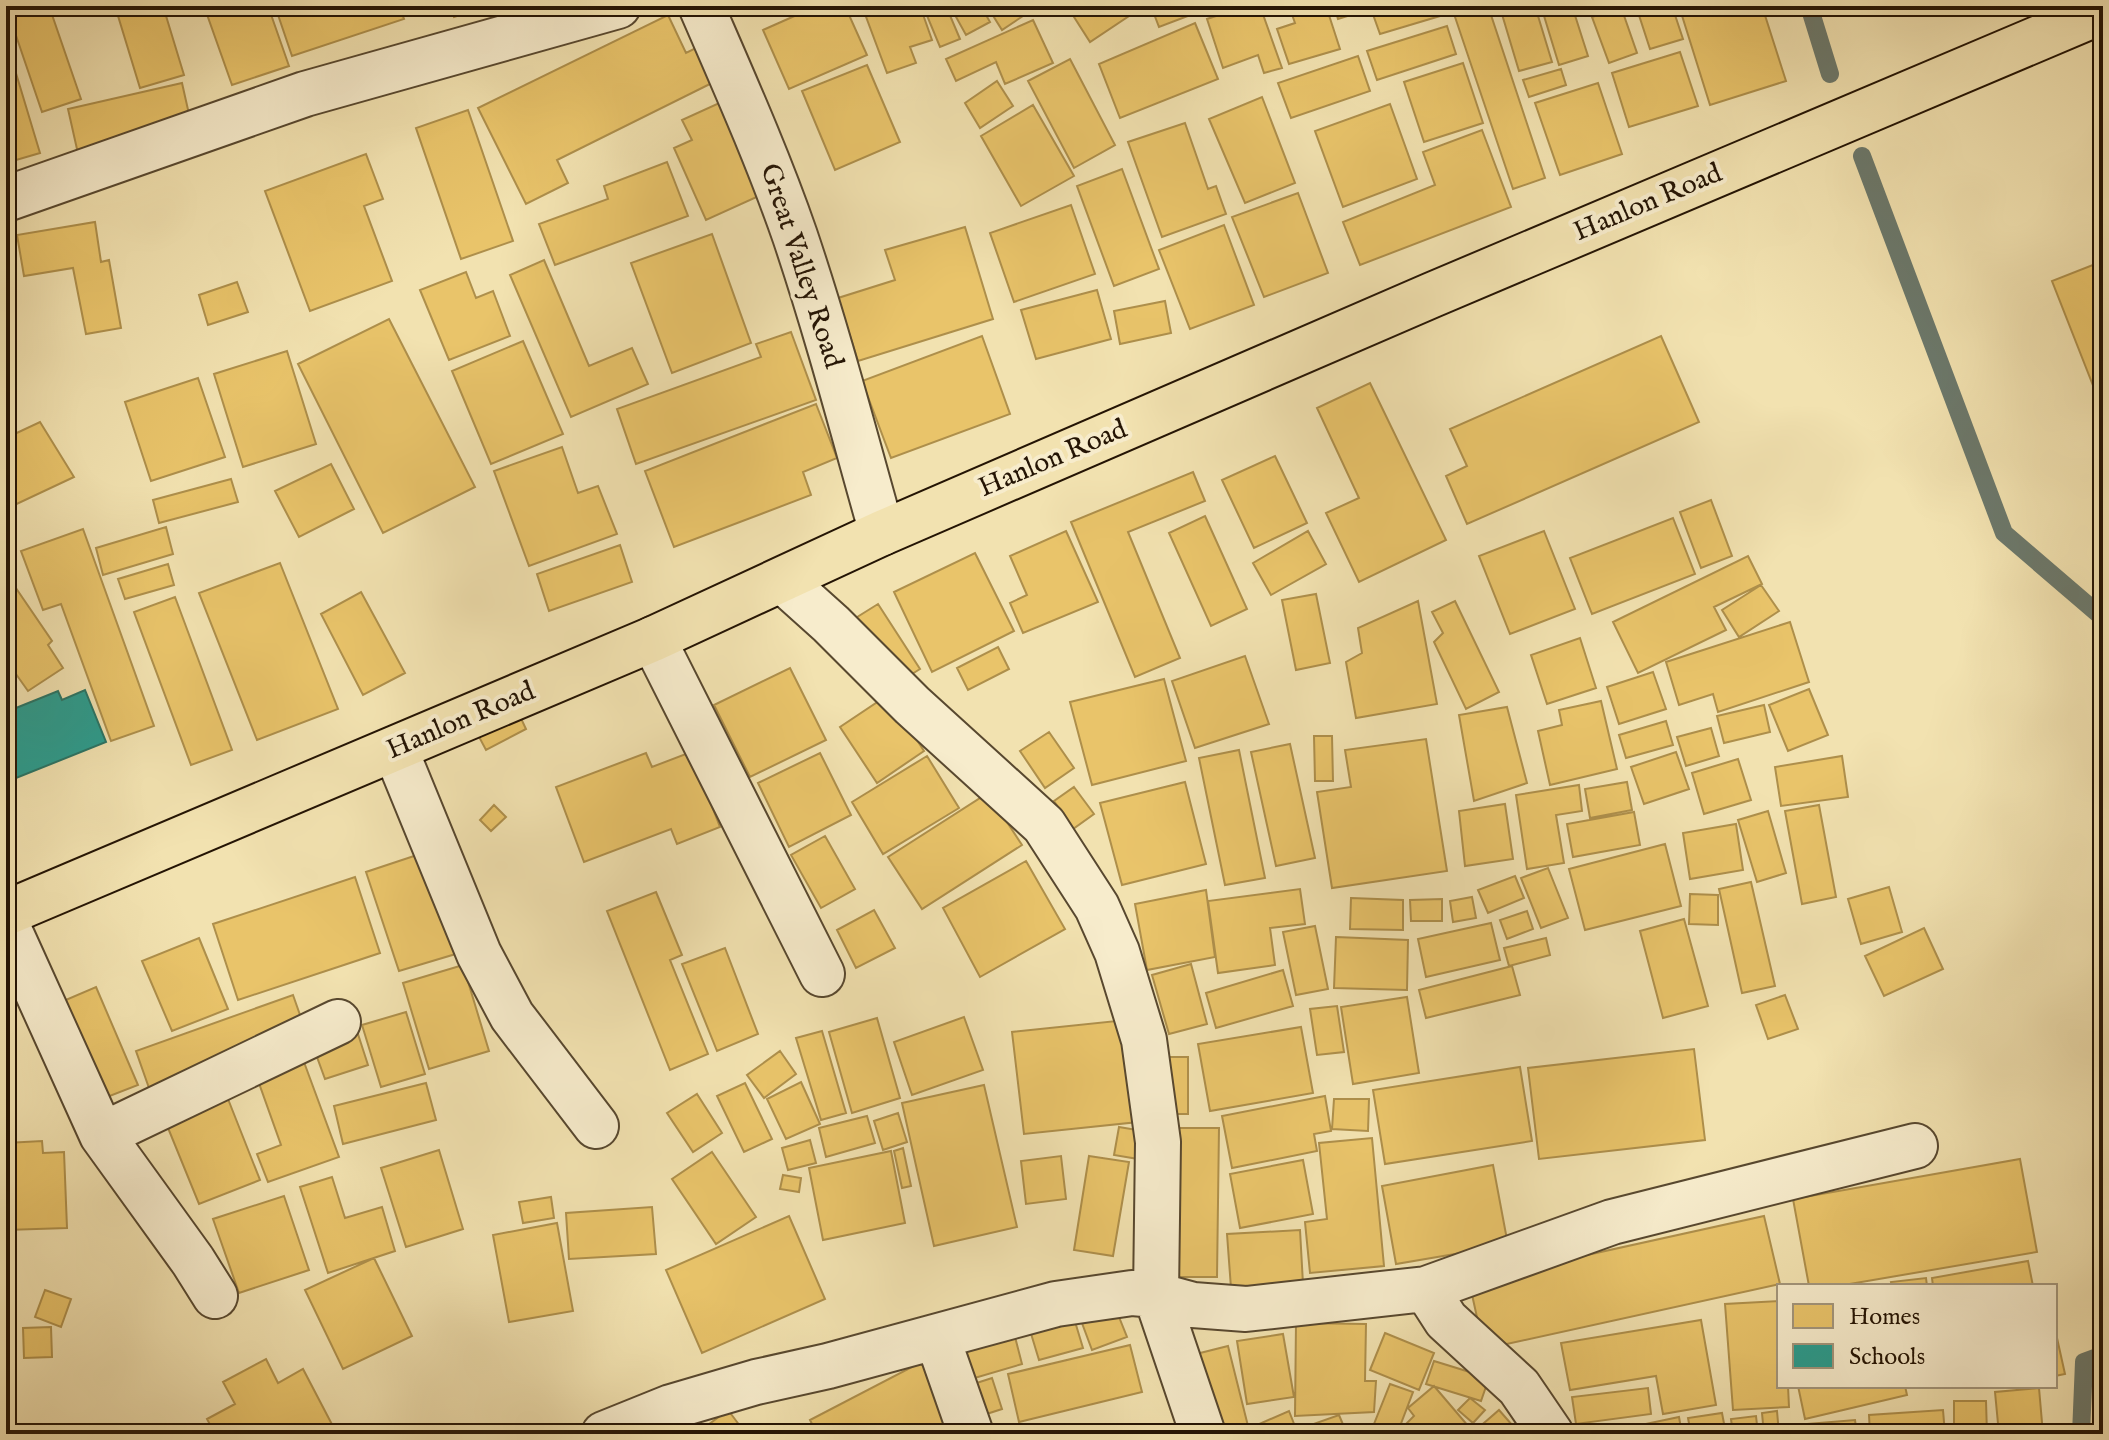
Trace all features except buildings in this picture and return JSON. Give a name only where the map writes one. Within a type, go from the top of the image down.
[{"type":"main road","name":"Hanlon Road","points":[[6,913],[653,639],[882,533],[1417,301],[2103,11]]},
{"type":"street","points":[[6,199],[305,94],[618,6]]},
{"type":"street","name":"Great Valley Road","points":[[701,6],[753,125],[795,236],[882,533]]},
{"type":"street","points":[[782,580],[912,705],[1044,825],[1097,907],[1117,952],[1144,1040],[1158,1142],[1156,1295],[1203,1434]]},
{"type":"street","points":[[653,639],[822,974]]},
{"type":"street","points":[[395,749],[492,981],[512,1016],[596,1126]]},
{"type":"street","points":[[6,923],[102,1135],[215,1296]]},
{"type":"street","points":[[102,1135],[338,1022]]},
{"type":"street","points":[[604,1434],[685,1403],[1056,1304],[1132,1293],[1156,1295],[1193,1305],[1246,1309],[1426,1289],[1612,1222],[1915,1146]]},
{"type":"street","points":[[1426,1289],[1446,1320],[1519,1387],[1551,1434]]},
{"type":"street","points":[[937,1337],[971,1434]]},
{"type":"waterway","points":[[1809,6],[1830,74]]},
{"type":"waterway","points":[[1862,156],[2004,533],[2103,618]]},
{"type":"waterway","points":[[2081,1434],[2084,1362],[2103,1355]]}]
